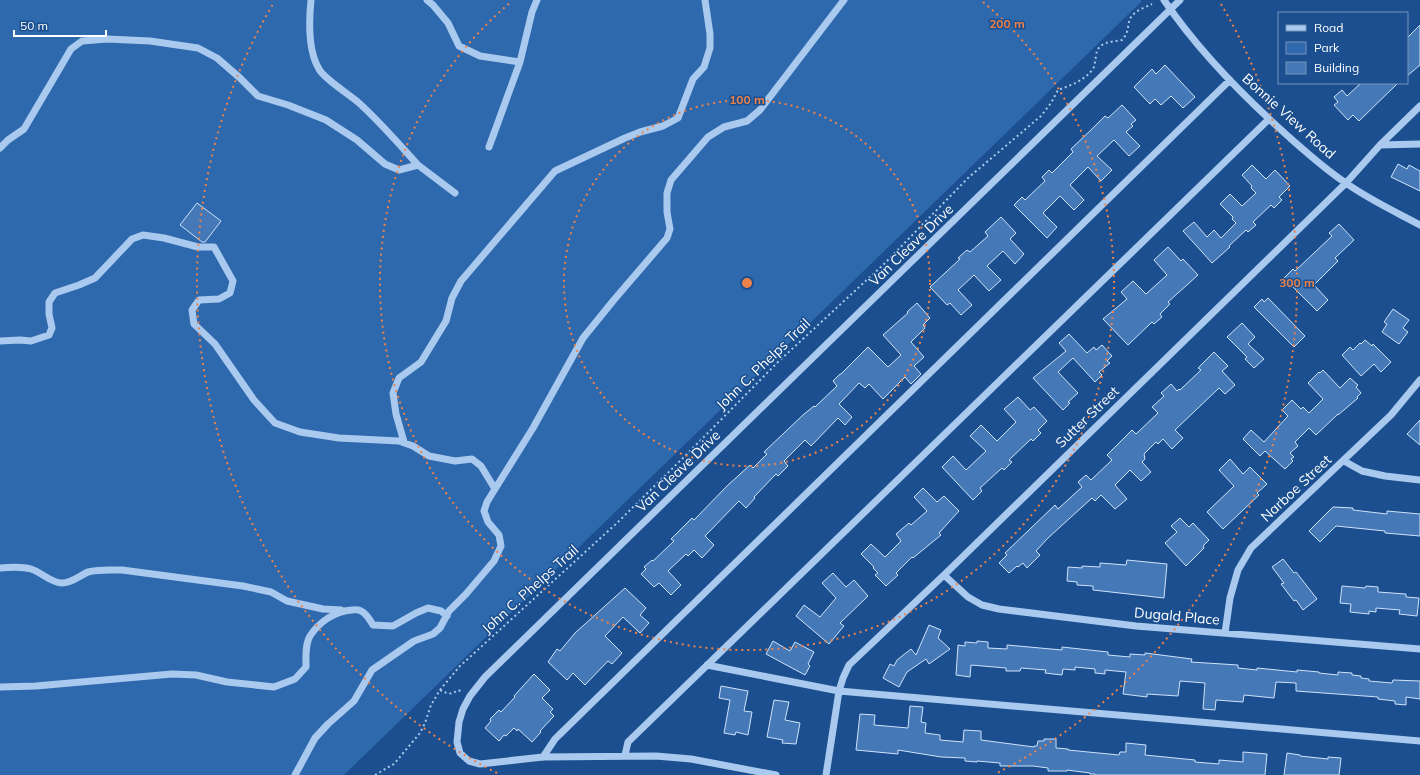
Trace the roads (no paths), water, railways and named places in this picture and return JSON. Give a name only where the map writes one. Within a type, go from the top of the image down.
[{"type":"street","points":[[311,0],[310,12],[312,50],[319,70],[358,103],[392,136],[418,165],[454,193]]},
{"type":"street","points":[[427,0],[448,23],[459,46],[480,56],[520,62]]},
{"type":"street","points":[[489,147],[520,62],[532,12],[537,0]]},
{"type":"street","points":[[404,442],[396,414],[393,393],[399,378],[421,362],[446,321],[452,298],[461,281],[555,171],[625,138],[640,132],[663,126],[678,118],[693,79],[704,67],[710,48],[710,34],[705,0]]},
{"type":"street","points":[[295,775],[315,738],[328,724],[354,701],[372,670],[414,641],[433,634],[440,628],[449,611],[466,594],[494,561],[501,546],[499,535],[488,522],[484,511],[487,502],[533,428],[583,338],[667,238],[670,230],[667,212],[667,194],[670,180],[708,137],[724,127],[747,121],[760,110],[844,0]]},
{"type":"street","name":"Bonnie View Road","points":[[1164,0],[1197,45],[1269,119],[1302,148],[1346,183],[1420,225]]},
{"type":"street","name":"Van Cleave Drive","points":[[776,775],[691,759],[656,756],[543,756],[480,764],[469,761],[460,753],[457,742],[459,722],[463,709],[470,696],[491,671],[1180,0]]},
{"type":"street","points":[[0,148],[8,140],[24,130],[71,49],[82,41],[108,39],[150,41],[198,48],[217,58],[258,96],[288,105],[326,120],[358,140],[385,164],[399,170],[418,165]]},
{"type":"street","points":[[543,756],[555,739],[1230,80]]},
{"type":"street","name":"Sutter Street","points":[[826,775],[839,691],[849,665],[944,575],[1346,183],[1380,145],[1420,106]]},
{"type":"street","points":[[625,755],[628,742],[1269,119]]},
{"type":"street","points":[[1380,145],[1420,144]]},
{"type":"street","points":[[0,341],[31,341],[49,335],[52,328],[49,314],[49,302],[55,293],[79,286],[95,278],[132,239],[143,235],[164,238],[198,247],[214,247],[233,281],[230,293],[219,298],[199,300],[192,310],[194,324],[215,344],[254,400],[275,423],[300,432],[339,438],[404,442],[429,456],[455,461],[472,459],[482,466],[495,490]]},
{"type":"street","name":"Narboe Street","points":[[1225,633],[1230,598],[1238,570],[1251,548],[1391,415],[1420,380]]},
{"type":"street","points":[[1344,460],[1362,471],[1385,476],[1420,480]]},
{"type":"street","points":[[0,568],[18,567],[31,569],[46,578],[61,583],[72,581],[88,572],[103,569],[122,570],[243,586],[270,592],[287,601],[323,609],[360,610],[366,614],[373,625],[393,626],[428,608],[441,611],[447,616]]},
{"type":"street","name":"Dugald Place","points":[[944,575],[968,597],[982,605],[988,606],[1136,626],[1420,649]]},
{"type":"street","points":[[0,687],[36,686],[172,674],[196,675],[227,682],[274,687],[294,679],[306,667],[307,648],[310,636],[324,621],[345,610]]},
{"type":"street","points":[[707,666],[839,691],[1420,740]]}]
